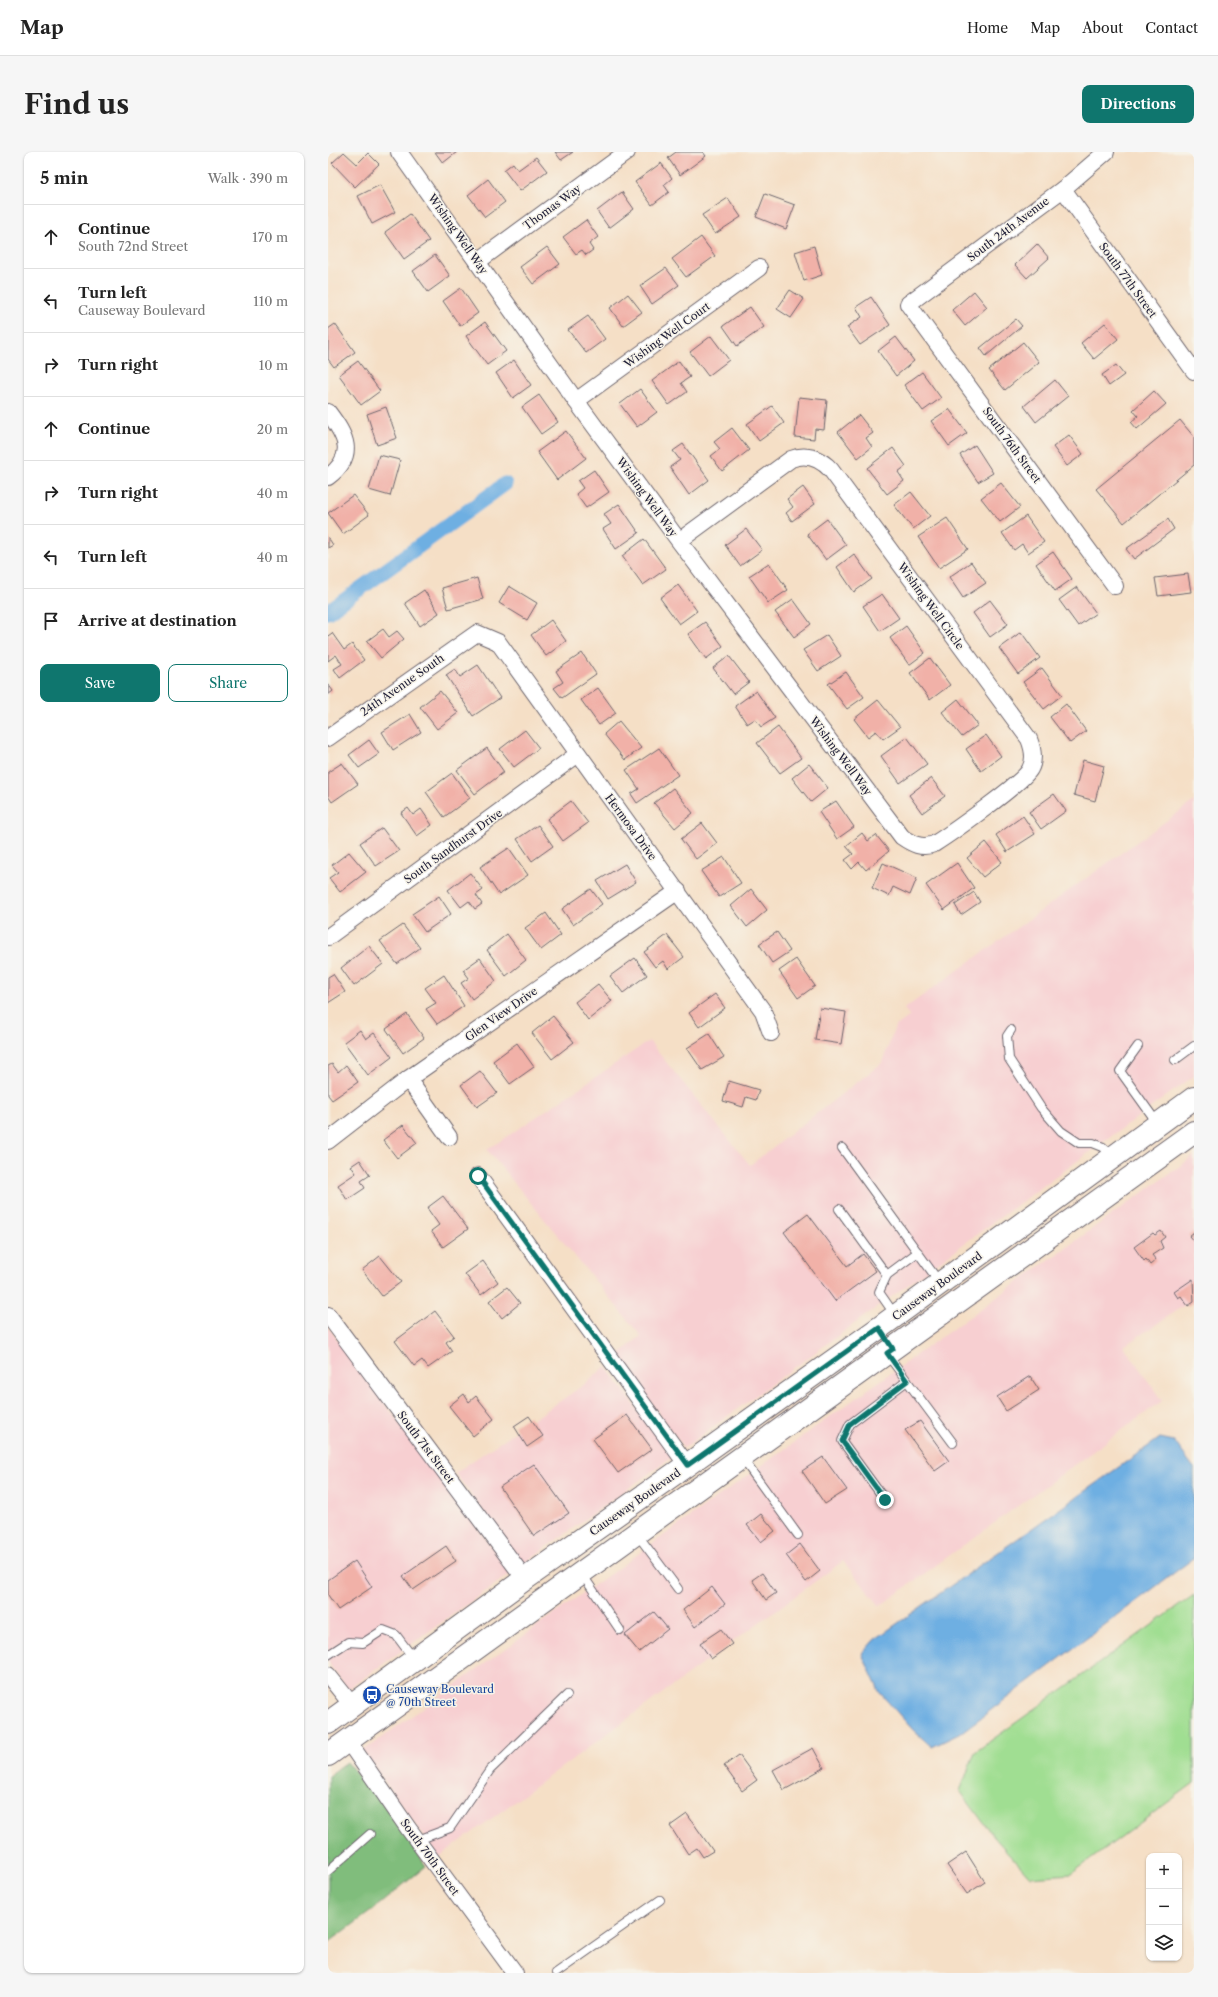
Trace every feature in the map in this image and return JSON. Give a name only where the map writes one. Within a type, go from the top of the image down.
[{"type":"main road","name":"Causeway Boulevard","points":[[330,1721],[525,1579],[688,1465],[940,1284],[1194,1098]]},
{"type":"main road","points":[[328,1755],[1194,1132]]},
{"type":"main road","points":[[352,1705],[367,1727]]},
{"type":"main road","points":[[330,1721],[348,1741]]},
{"type":"street","name":"Wishing Well Way","points":[[399,152],[576,401],[679,541],[902,837]]},
{"type":"street","name":"Thomas Way","points":[[477,262],[627,152]]},
{"type":"street","name":"South 24th Avenue","points":[[908,304],[1063,189],[1106,152]]},
{"type":"street","name":"South 77th Street","points":[[1063,189],[1194,372]]},
{"type":"street","name":"Wishing Well Court","points":[[576,401],[759,268]]},
{"type":"street","name":"South 76th Street","points":[[908,304],[1115,586]]},
{"type":"street","points":[[328,412],[343,434],[346,449],[345,458],[340,466],[328,477]]},
{"type":"street","name":"Wishing Well Circle","points":[[679,541],[797,456],[809,457],[822,461],[831,470],[1032,746],[1033,762],[1026,775],[943,838],[934,844],[924,846],[909,842],[902,837]]},
{"type":"street","name":"24th Avenue South","points":[[328,738],[477,633]]},
{"type":"street","name":"Hermosa Drive","points":[[477,633],[498,642],[678,890],[762,1011],[771,1033]]},
{"type":"street","name":"South Sandhurst Drive","points":[[328,937],[578,754]]},
{"type":"street","name":"Glen View Drive","points":[[328,1141],[408,1079],[678,890]]},
{"type":"street","points":[[408,1079],[449,1137]]},
{"type":"street","points":[[478,1176],[688,1465]]},
{"type":"street","name":"South 71st Street","points":[[328,1315],[525,1579]]},
{"type":"street","points":[[887,1322],[890,1351]]},
{"type":"street","points":[[328,1675],[352,1705]]},
{"type":"street","name":"South 70th Street","points":[[348,1741],[515,1973]]},
{"type":"lane","points":[[1011,1030],[1007,1036],[1008,1060],[1041,1108],[1062,1131],[1079,1143],[1093,1143],[1103,1147],[1114,1158]]},
{"type":"lane","points":[[1138,1046],[1120,1071],[1158,1124]]},
{"type":"lane","points":[[1175,1060],[1194,1046]]},
{"type":"lane","points":[[842,1148],[940,1284]]},
{"type":"lane","points":[[838,1209],[887,1274]]},
{"type":"lane","points":[[887,1322],[879,1292],[887,1274],[918,1252]]},
{"type":"lane","points":[[890,1351],[907,1381],[953,1443]]},
{"type":"lane","points":[[885,1500],[842,1441],[850,1424],[907,1381]]},
{"type":"lane","points":[[741,1458],[798,1535]]},
{"type":"lane","points":[[636,1533],[678,1589]]},
{"type":"lane","points":[[581,1573],[620,1630]]},
{"type":"lane","points":[[328,1655],[348,1642],[363,1642],[383,1630],[396,1635],[414,1660]]},
{"type":"lane","points":[[418,1840],[450,1828],[490,1770],[567,1695]]},
{"type":"lane","points":[[328,1871],[370,1834]]},
{"type":"lane","points":[[556,1973],[660,1900]]},
{"type":"shaded area","points":[[1194,801],[1194,1076],[684,1448],[617,1356],[641,1336],[487,1150],[649,1041],[750,1165],[882,1063],[895,1027],[910,1016],[904,1009]]},
{"type":"shaded area","points":[[1194,1156],[1194,1299],[1124,1346],[1162,1401],[880,1606],[843,1561],[439,1857],[363,1751]]},
{"type":"shaded area","points":[[328,1327],[511,1573],[348,1689],[328,1663]]},
{"type":"shaded area","points":[[606,1366],[672,1457],[523,1564],[455,1473],[588,1382]]},
{"type":"green space","points":[[1194,1595],[1194,1783],[1071,1874],[1030,1877],[994,1837],[960,1791],[975,1752]]},
{"type":"green space","points":[[347,1762],[384,1805],[426,1866],[370,1912],[328,1943],[328,1776]]},
{"type":"water","points":[[1160,1438],[1174,1441],[1194,1468],[1194,1558],[959,1734],[932,1747],[913,1730],[880,1693],[862,1654],[874,1640]]},
{"type":"building","points":[[344,152],[357,164],[368,153],[379,164],[355,187],[332,163]]},
{"type":"building","points":[[435,152],[457,152],[443,163]]},
{"type":"building","points":[[555,152],[573,152],[561,160]]},
{"type":"building","points":[[676,152],[703,152],[706,156],[680,175],[668,158]]},
{"type":"building","points":[[536,157],[547,171],[520,191],[504,170],[513,163],[518,170]]},
{"type":"building","points":[[661,163],[672,178],[664,185],[669,192],[652,205],[635,182]]},
{"type":"building","points":[[488,179],[505,202],[485,217],[468,195]]},
{"type":"building","points":[[380,185],[395,212],[372,224],[358,196]]},
{"type":"building","points":[[622,192],[634,209],[609,228],[597,211]]},
{"type":"building","points":[[765,194],[795,205],[786,229],[756,217]]},
{"type":"building","points":[[728,198],[741,217],[715,234],[702,215]]},
{"type":"building","points":[[410,214],[429,241],[404,259],[385,232]]},
{"type":"building","points":[[586,220],[598,237],[589,244],[593,250],[586,255],[582,250],[576,254],[563,237]]},
{"type":"building","points":[[701,237],[715,256],[686,277],[672,259]]},
{"type":"building","points":[[1037,244],[1049,258],[1027,278],[1015,265]]},
{"type":"building","points":[[814,246],[822,275],[804,281],[795,252]]},
{"type":"building","points":[[547,247],[560,264],[533,284],[520,267]]},
{"type":"building","points":[[435,255],[450,276],[428,292],[413,271]]},
{"type":"building","points":[[666,268],[679,285],[652,304],[640,286]]},
{"type":"building","points":[[461,288],[478,313],[460,326],[443,301]]},
{"type":"building","points":[[790,290],[804,299],[791,318],[777,309]]},
{"type":"building","points":[[974,291],[987,307],[965,326],[952,310]]},
{"type":"building","points":[[628,294],[642,312],[623,326],[610,308]]},
{"type":"building","points":[[871,297],[890,325],[860,345],[847,327],[862,317],[856,307]]},
{"type":"building","points":[[750,307],[764,327],[737,346],[723,326]]},
{"type":"building","points":[[588,316],[605,339],[586,353],[568,330]]},
{"type":"building","points":[[1016,319],[1022,326],[986,356],[980,348]]},
{"type":"building","points":[[485,322],[506,351],[487,365],[466,336]]},
{"type":"building","points":[[1105,323],[1118,339],[1094,359],[1081,343]]},
{"type":"building","points":[[335,324],[355,352],[334,367],[328,359],[328,329]]},
{"type":"building","points":[[711,336],[729,360],[708,376],[690,352]]},
{"type":"building","points":[[896,337],[914,361],[896,376],[878,351]]},
{"type":"building","points":[[1023,342],[1039,362],[1005,390],[989,370]]},
{"type":"building","points":[[514,360],[531,385],[513,398],[496,373]]},
{"type":"building","points":[[358,361],[380,391],[361,405],[339,375]]},
{"type":"building","points":[[679,361],[690,377],[681,383],[687,392],[669,405],[652,381]]},
{"type":"building","points":[[1116,365],[1124,375],[1109,386],[1102,375]]},
{"type":"building","points":[[922,372],[941,398],[923,411],[904,385]]},
{"type":"building","points":[[1055,380],[1068,396],[1036,422],[1024,406]]},
{"type":"building","points":[[640,389],[657,412],[637,427],[620,404]]},
{"type":"building","points":[[1154,391],[1166,404],[1137,429],[1131,422],[1138,416],[1133,410]]},
{"type":"building","points":[[539,395],[558,422],[541,434],[522,407]]},
{"type":"building","points":[[799,397],[827,400],[824,430],[815,429],[814,439],[795,437]]},
{"type":"building","points":[[772,406],[784,423],[759,441],[747,424]]},
{"type":"building","points":[[386,407],[397,438],[377,445],[367,414]]},
{"type":"building","points":[[949,409],[967,433],[949,446],[931,421]]},
{"type":"building","points":[[859,415],[873,433],[866,438],[872,447],[858,458],[838,432]]},
{"type":"building","points":[[1180,420],[1194,437],[1194,465],[1124,523],[1096,489]]},
{"type":"building","points":[[732,428],[749,450],[722,471],[711,456],[720,449],[714,442]]},
{"type":"building","points":[[566,431],[586,458],[557,480],[537,452]]},
{"type":"building","points":[[1069,435],[1083,454],[1067,466],[1053,447]]},
{"type":"building","points":[[683,444],[709,480],[689,495],[670,467],[680,460],[673,451]]},
{"type":"building","points":[[975,445],[993,473],[978,482],[960,455]]},
{"type":"building","points":[[893,448],[906,466],[898,472],[904,481],[887,494],[867,468]]},
{"type":"building","points":[[379,455],[400,460],[390,496],[369,490]]},
{"type":"building","points":[[594,470],[609,492],[586,508],[576,494],[583,488],[578,481]]},
{"type":"building","points":[[1001,483],[1020,507],[1000,522],[981,498]]},
{"type":"building","points":[[803,487],[815,504],[792,521],[786,513],[793,507],[787,499]]},
{"type":"building","points":[[911,492],[930,516],[913,529],[894,505]]},
{"type":"building","points":[[353,495],[369,515],[343,534],[328,513]]},
{"type":"building","points":[[619,504],[639,533],[616,549],[603,529],[611,524],[604,514]]},
{"type":"building","points":[[1026,516],[1044,542],[1028,553],[1022,544],[1014,550],[1002,533]]},
{"type":"building","points":[[947,518],[968,549],[939,568],[918,537]]},
{"type":"building","points":[[827,519],[846,545],[826,560],[807,534]]},
{"type":"building","points":[[1168,519],[1174,529],[1134,559],[1126,549]]},
{"type":"building","points":[[746,529],[762,550],[740,566],[725,545]]},
{"type":"building","points":[[328,537],[333,545],[328,548]]},
{"type":"building","points":[[644,539],[666,569],[643,585],[622,556]]},
{"type":"building","points":[[1053,552],[1072,579],[1055,591],[1036,564]]},
{"type":"building","points":[[854,554],[872,579],[854,592],[837,567]]},
{"type":"building","points":[[971,562],[986,583],[963,598],[949,577]]},
{"type":"building","points":[[769,563],[788,590],[768,603],[749,576]]},
{"type":"building","points":[[1188,574],[1191,592],[1158,596],[1155,578]]},
{"type":"building","points":[[477,578],[483,599],[448,609],[442,588]]},
{"type":"building","points":[[678,585],[697,611],[679,624],[660,598]]},
{"type":"building","points":[[509,586],[537,603],[527,620],[499,603]]},
{"type":"building","points":[[1077,587],[1096,613],[1078,626],[1059,600]]},
{"type":"building","points":[[424,590],[439,613],[420,626],[405,603]]},
{"type":"building","points":[[882,594],[899,618],[880,631],[863,606]]},
{"type":"building","points":[[793,599],[811,624],[794,637],[775,612]]},
{"type":"building","points":[[990,600],[1008,624],[990,637],[973,613]]},
{"type":"building","points":[[551,620],[566,641],[546,656],[531,635]]},
{"type":"building","points":[[705,622],[723,646],[706,659],[688,634]]},
{"type":"building","points":[[906,626],[925,653],[909,665],[890,638]]},
{"type":"building","points":[[383,629],[389,637],[397,631],[404,639],[381,658],[367,641]]},
{"type":"building","points":[[1021,632],[1040,658],[1018,674],[999,648]]},
{"type":"building","points":[[332,633],[344,650],[352,644],[364,660],[340,678],[334,669],[342,664],[336,655],[328,661],[328,636]]},
{"type":"building","points":[[827,635],[841,656],[818,671],[803,650]]},
{"type":"building","points":[[582,653],[596,674],[562,698],[554,688],[563,682],[556,671]]},
{"type":"building","points":[[729,656],[749,682],[733,694],[713,668]]},
{"type":"building","points":[[930,658],[950,685],[930,700],[910,673]]},
{"type":"building","points":[[478,665],[500,698],[473,716],[446,675],[455,669],[460,677]]},
{"type":"building","points":[[1042,668],[1062,695],[1044,709],[1023,682]]},
{"type":"building","points":[[846,672],[864,697],[847,709],[828,684]]},
{"type":"building","points":[[328,684],[333,691],[328,695]]},
{"type":"building","points":[[598,688],[616,713],[599,725],[581,700]]},
{"type":"building","points":[[440,691],[458,713],[437,729],[420,707]]},
{"type":"building","points":[[756,691],[775,718],[761,727],[755,719],[747,724],[735,706]]},
{"type":"building","points":[[958,699],[978,725],[962,737],[942,712]]},
{"type":"building","points":[[878,700],[900,727],[883,739],[876,731],[868,737],[854,719]]},
{"type":"building","points":[[1066,704],[1086,731],[1070,743],[1050,717]]},
{"type":"building","points":[[410,714],[421,732],[393,750],[382,732]]},
{"type":"building","points":[[619,721],[641,748],[625,760],[604,734]]},
{"type":"building","points":[[778,727],[801,758],[780,773],[757,743]]},
{"type":"building","points":[[525,730],[539,748],[514,767],[500,749]]},
{"type":"building","points":[[986,735],[1001,756],[981,771],[966,749]]},
{"type":"building","points":[[907,737],[927,764],[900,783],[881,756]]},
{"type":"building","points":[[369,740],[379,754],[359,768],[349,755]]},
{"type":"building","points":[[487,748],[504,772],[475,794],[457,770]]},
{"type":"building","points":[[659,748],[678,775],[637,803],[631,794],[639,789],[626,770]]},
{"type":"building","points":[[1083,760],[1104,766],[1095,801],[1074,795]]},
{"type":"building","points":[[342,763],[358,784],[332,802],[328,796],[328,772]]},
{"type":"building","points":[[809,764],[828,788],[811,802],[792,778]]},
{"type":"building","points":[[452,773],[470,798],[444,817],[426,792]]},
{"type":"building","points":[[931,778],[945,796],[922,813],[909,795]]},
{"type":"building","points":[[673,788],[693,813],[675,828],[654,803]]},
{"type":"building","points":[[1054,794],[1066,811],[1041,829],[1029,812]]},
{"type":"building","points":[[571,801],[588,823],[563,841],[547,819]]},
{"type":"building","points":[[836,801],[854,827],[837,839],[819,812]]},
{"type":"building","points":[[408,808],[413,815],[421,809],[432,825],[417,836],[401,813]]},
{"type":"building","points":[[1023,816],[1035,834],[1007,852],[996,835]]},
{"type":"building","points":[[702,823],[717,843],[696,859],[681,839]]},
{"type":"building","points":[[538,825],[553,846],[532,861],[517,839]]},
{"type":"building","points":[[382,828],[399,851],[376,866],[360,843]]},
{"type":"building","points":[[862,833],[868,841],[876,835],[889,851],[866,870],[859,862],[852,869],[845,860],[853,854],[846,846]]},
{"type":"building","points":[[986,842],[1002,862],[983,877],[967,858]]},
{"type":"building","points":[[509,848],[528,875],[499,895],[480,867]]},
{"type":"building","points":[[349,852],[366,872],[340,892],[329,878],[338,872],[332,865]]},
{"type":"building","points":[[724,857],[741,883],[719,897],[701,871]]},
{"type":"building","points":[[883,863],[917,878],[910,895],[893,887],[889,896],[872,888]]},
{"type":"building","points":[[957,863],[974,888],[944,910],[926,885]]},
{"type":"building","points":[[625,864],[636,882],[608,899],[597,881]]},
{"type":"building","points":[[470,873],[483,890],[476,895],[482,904],[475,909],[469,901],[461,907],[448,890]]},
{"type":"building","points":[[591,889],[602,904],[573,925],[562,909]]},
{"type":"building","points":[[751,889],[767,910],[747,927],[731,906]]},
{"type":"building","points":[[974,892],[980,902],[961,915],[955,905]]},
{"type":"building","points":[[439,896],[451,914],[425,932],[412,914]]},
{"type":"building","points":[[546,913],[561,935],[541,950],[525,928]]},
{"type":"building","points":[[403,925],[420,948],[397,964],[380,941]]},
{"type":"building","points":[[777,932],[790,951],[772,963],[759,944]]},
{"type":"building","points":[[507,934],[526,960],[506,976],[487,950]]},
{"type":"building","points":[[667,935],[684,957],[668,969],[663,961],[655,967],[644,952]]},
{"type":"building","points":[[369,946],[383,964],[354,986],[341,968]]},
{"type":"building","points":[[480,958],[496,981],[472,999],[461,983],[469,978],[463,970]]},
{"type":"building","points":[[635,958],[647,975],[623,993],[610,976]]},
{"type":"building","points":[[796,959],[815,986],[798,998],[779,971]]},
{"type":"building","points":[[333,974],[345,992],[328,1003],[328,977]]},
{"type":"building","points":[[444,975],[464,1006],[437,1024],[426,1009],[436,1003],[425,988]]},
{"type":"building","points":[[598,984],[612,1001],[588,1020],[575,1002]]},
{"type":"building","points":[[715,994],[725,1008],[699,1027],[689,1013]]},
{"type":"building","points":[[820,1008],[846,1012],[841,1044],[815,1040]]},
{"type":"building","points":[[407,1014],[424,1038],[403,1053],[386,1029]]},
{"type":"building","points":[[553,1016],[574,1042],[552,1059],[532,1033]]},
{"type":"building","points":[[360,1030],[366,1039],[374,1033],[392,1057],[368,1075],[344,1042]]},
{"type":"building","points":[[709,1034],[724,1057],[702,1070],[687,1048]]},
{"type":"building","points":[[517,1043],[534,1067],[510,1084],[493,1061]]},
{"type":"building","points":[[332,1064],[338,1072],[346,1065],[358,1082],[332,1100],[328,1095],[328,1066]]},
{"type":"building","points":[[480,1071],[497,1093],[477,1107],[461,1085]]},
{"type":"building","points":[[729,1081],[759,1090],[756,1100],[746,1097],[743,1107],[723,1101]]},
{"type":"building","points":[[403,1125],[417,1143],[397,1158],[383,1140]]},
{"type":"building","points":[[360,1160],[370,1175],[361,1181],[365,1188],[347,1200],[338,1185],[356,1173],[351,1166]]},
{"type":"building","points":[[443,1196],[468,1229],[443,1247],[431,1231],[439,1225],[427,1208]]},
{"type":"building","points":[[808,1214],[847,1266],[863,1254],[876,1271],[835,1301],[784,1232]]},
{"type":"building","points":[[1161,1231],[1165,1237],[1160,1241],[1163,1248],[1152,1255],[1156,1260],[1150,1265],[1146,1259],[1144,1261],[1134,1247],[1153,1233],[1155,1235]]},
{"type":"building","points":[[1194,1232],[1194,1242],[1189,1236]]},
{"type":"building","points":[[380,1256],[401,1282],[382,1296],[362,1270]]},
{"type":"building","points":[[483,1261],[498,1282],[481,1295],[465,1274]]},
{"type":"building","points":[[1193,1279],[1194,1302],[1188,1306],[1181,1296],[1178,1298],[1174,1292]]},
{"type":"building","points":[[507,1287],[520,1303],[502,1318],[489,1301]]},
{"type":"building","points":[[435,1311],[454,1336],[446,1342],[452,1351],[428,1368],[422,1360],[414,1366],[395,1341]]},
{"type":"building","points":[[1030,1376],[1039,1390],[1006,1411],[997,1397]]},
{"type":"building","points":[[464,1394],[469,1402],[476,1396],[494,1419],[473,1436],[449,1406]]},
{"type":"building","points":[[627,1415],[652,1449],[618,1473],[593,1439]]},
{"type":"building","points":[[529,1416],[543,1436],[527,1447],[514,1426]]},
{"type":"building","points":[[920,1421],[949,1461],[935,1471],[905,1430]]},
{"type":"building","points":[[823,1457],[847,1490],[825,1504],[802,1471]]},
{"type":"building","points":[[534,1464],[569,1513],[534,1536],[500,1487]]},
{"type":"building","points":[[761,1514],[775,1531],[761,1542],[747,1525]]},
{"type":"building","points":[[800,1544],[820,1571],[806,1582],[786,1555]]},
{"type":"building","points":[[446,1546],[456,1561],[413,1590],[403,1576]]},
{"type":"building","points":[[355,1561],[372,1587],[338,1610],[328,1595],[328,1580]]},
{"type":"building","points":[[762,1573],[776,1593],[766,1600],[752,1580]]},
{"type":"building","points":[[712,1587],[725,1604],[695,1627],[683,1610]]},
{"type":"building","points":[[654,1612],[668,1629],[639,1652],[625,1635]]},
{"type":"building","points":[[721,1629],[732,1644],[711,1659],[700,1643]]},
{"type":"building","points":[[813,1748],[824,1768],[784,1790],[773,1770]]},
{"type":"building","points":[[739,1755],[757,1780],[742,1791],[724,1766]]},
{"type":"building","points":[[687,1814],[713,1851],[703,1857],[697,1848],[688,1854],[670,1826]]},
{"type":"building","points":[[966,1852],[985,1882],[967,1894],[947,1865]]},
{"type":"waterway","points":[[328,612],[505,484]]},
{"type":"place","name":"Causeway Boulevard @ 70th Street","points":[[372,1695]]},
{"type":"route","points":[[478,1176],[688,1465],[879,1328],[893,1349],[887,1353],[907,1381],[850,1424],[842,1441],[885,1500]]}]
